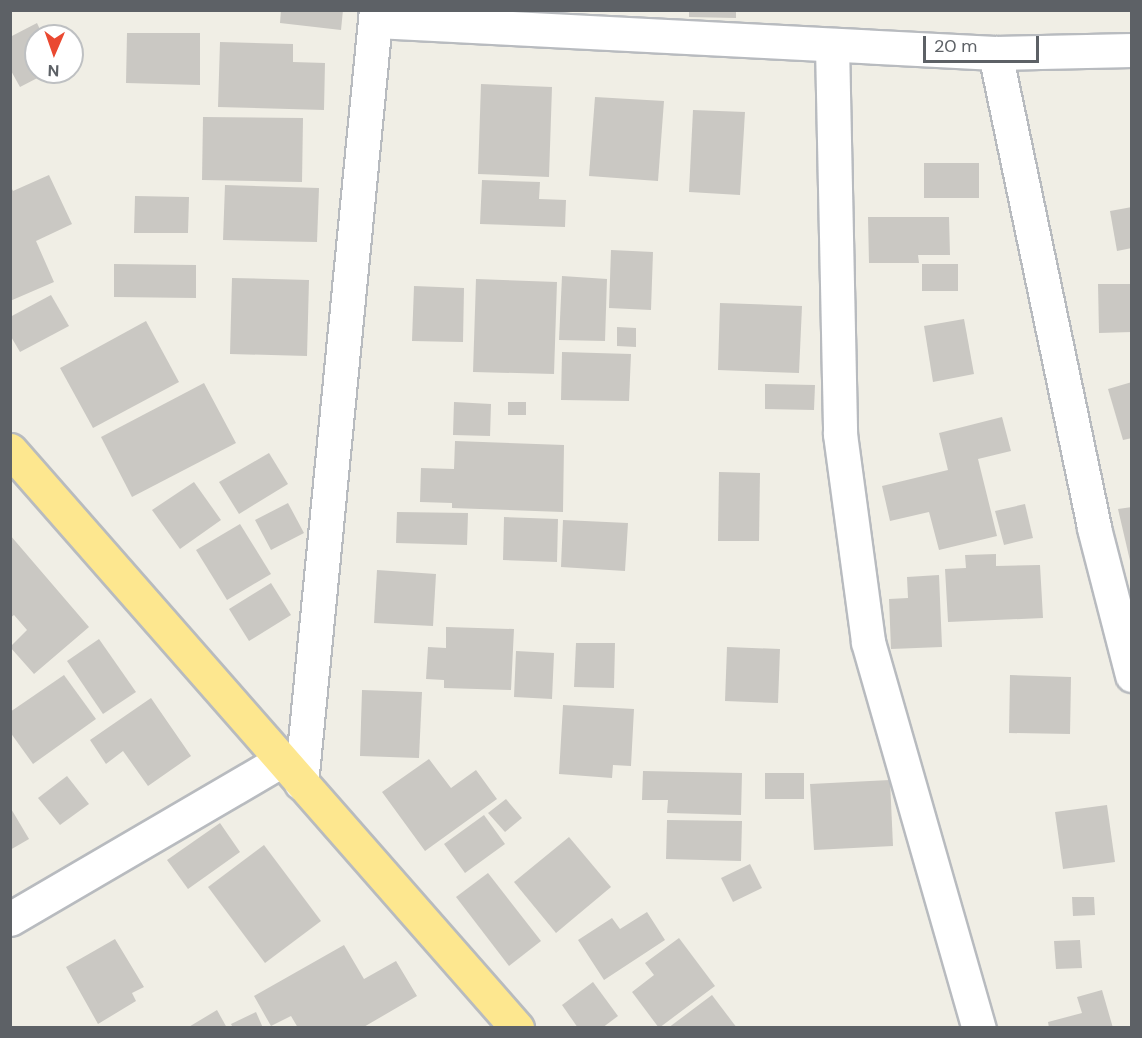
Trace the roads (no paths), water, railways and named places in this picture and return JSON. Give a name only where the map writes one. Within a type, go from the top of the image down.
[{"type":"highway","points":[[10,450],[517,1028]]},
{"type":"street","points":[[10,919],[292,771],[376,16],[995,53],[1131,50]]},
{"type":"street","points":[[832,45],[840,434],[868,642],[979,1028]]},
{"type":"street","points":[[995,53],[1094,528],[1131,675]]}]
